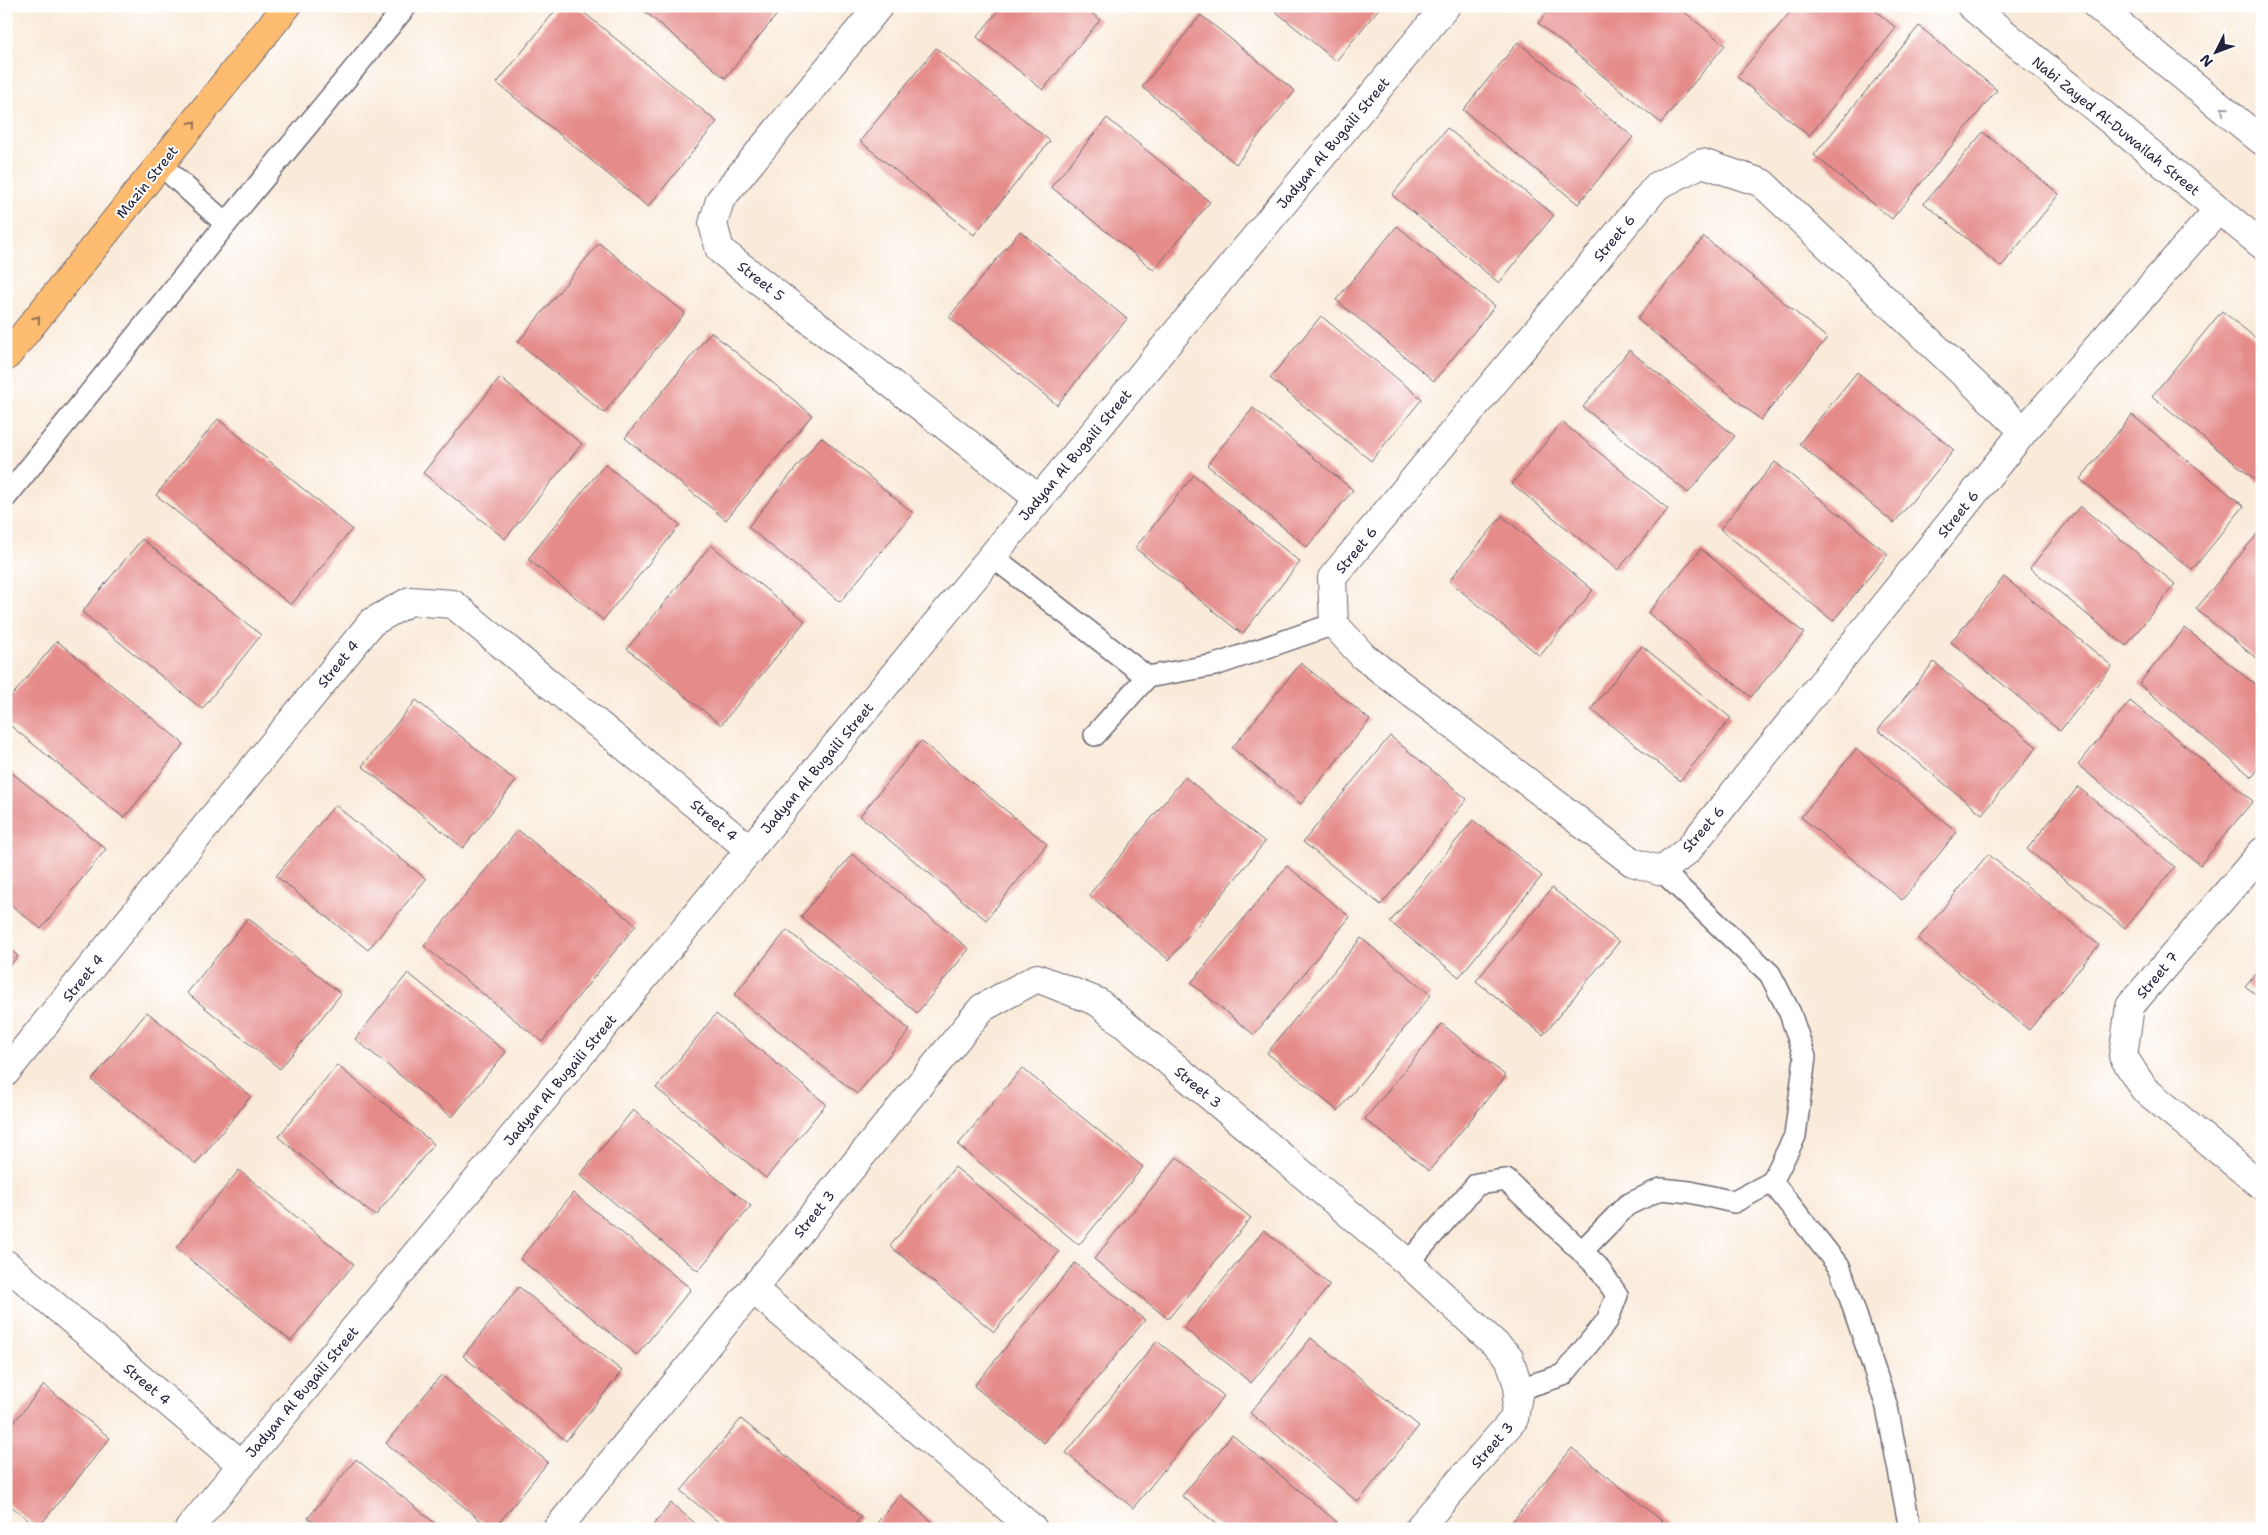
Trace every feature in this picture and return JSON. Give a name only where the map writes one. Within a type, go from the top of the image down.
[{"type":"main road","name":"Mazin Street","points":[[6,357],[287,6]]},
{"type":"street","name":"Street 5","points":[[879,6],[720,200],[713,224],[720,250],[1039,500]]},
{"type":"street","name":"Jadyan Al Bugaili Street","points":[[189,1529],[1446,6]]},
{"type":"street","name":"Nabi Zayed Al-Duwailah Street","points":[[1971,6],[2262,245]]},
{"type":"street","points":[[2006,6],[2003,17],[2009,38]]},
{"type":"street","points":[[2097,6],[2262,141]]},
{"type":"street","name":"Street 6","points":[[1334,624],[1332,578],[1657,186],[1702,164],[1762,183],[2024,431]]},
{"type":"street","name":"Street 6","points":[[1662,871],[1688,850],[2024,431],[2218,210]]},
{"type":"street","name":"Street 4","points":[[6,1072],[372,622],[410,600],[453,604],[750,850]]},
{"type":"street","points":[[1334,624],[1363,656],[1632,862],[1662,871]]},
{"type":"street","name":"Street 7","points":[[2262,852],[2130,1006],[2123,1056],[2144,1089],[2262,1186]]},
{"type":"street","name":"Street 3","points":[[557,1529],[982,1008],[1038,978],[1098,1002],[1408,1263],[1509,1357],[1519,1389],[1514,1418],[1418,1529]]},
{"type":"street","name":"Street 4","points":[[6,1264],[242,1465]]},
{"type":"street","points":[[753,1289],[1033,1529]]},
{"type":"lane","points":[[6,497],[226,224],[406,6]]},
{"type":"lane","points":[[161,165],[226,224]]},
{"type":"lane","points":[[992,556],[1147,677]]},
{"type":"lane","points":[[1095,735],[1147,677],[1215,664],[1334,624]]},
{"type":"lane","points":[[1582,1251],[1626,1205],[1661,1189],[1690,1192],[1734,1202],[1772,1182],[1796,1136],[1804,1056],[1790,1013],[1770,974],[1662,871]]},
{"type":"lane","points":[[1408,1263],[1477,1184],[1506,1180],[1597,1266],[1617,1295],[1608,1321],[1563,1375],[1519,1389]]},
{"type":"lane","points":[[1772,1182],[1840,1268],[1887,1407],[1910,1529]]},
{"type":"building","points":[[559,6],[576,6],[717,122],[648,207],[497,83]]},
{"type":"building","points":[[638,6],[784,6],[725,78]]},
{"type":"building","points":[[1002,6],[1083,6],[1100,20],[1043,90],[977,37]]},
{"type":"building","points":[[1269,6],[1381,6],[1336,61]]},
{"type":"building","points":[[1552,6],[1677,6],[1725,45],[1661,123],[1538,23]]},
{"type":"building","points":[[1795,6],[1870,6],[1896,28],[1809,136],[1737,77]]},
{"type":"building","points":[[1201,15],[1295,91],[1236,164],[1142,87]]},
{"type":"building","points":[[1919,26],[1997,90],[1892,219],[1814,155]]},
{"type":"building","points":[[1518,42],[1633,137],[1578,204],[1463,110]]},
{"type":"building","points":[[936,48],[1050,141],[974,235],[860,141]]},
{"type":"building","points":[[1107,118],[1210,202],[1154,270],[1051,187]]},
{"type":"building","points":[[1447,128],[1554,215],[1499,283],[1392,195]]},
{"type":"building","points":[[1983,132],[2059,194],[2001,267],[1924,203]]},
{"type":"building","points":[[1397,226],[1495,306],[1434,381],[1336,300]]},
{"type":"building","points":[[1020,231],[1127,319],[1057,405],[949,317]]},
{"type":"building","points":[[1704,237],[1827,338],[1761,420],[1637,319]]},
{"type":"building","points":[[599,243],[685,313],[604,413],[518,342]]},
{"type":"building","points":[[2222,311],[2262,343],[2262,477],[2258,482],[2152,396]]},
{"type":"building","points":[[1321,316],[1422,399],[1371,461],[1270,378]]},
{"type":"building","points":[[711,332],[812,415],[726,520],[625,438]]},
{"type":"building","points":[[1629,350],[1735,436],[1688,493],[1583,407]]},
{"type":"building","points":[[1857,372],[1954,450],[1894,523],[1799,444]]},
{"type":"building","points":[[500,378],[582,444],[505,539],[423,473]]},
{"type":"building","points":[[1253,408],[1353,490],[1307,547],[1207,465]]},
{"type":"building","points":[[2132,415],[2244,506],[2192,570],[2080,479]]},
{"type":"building","points":[[218,419],[352,529],[291,605],[156,495]]},
{"type":"building","points":[[1562,422],[1668,509],[1618,570],[1512,484]]},
{"type":"building","points":[[821,437],[913,513],[840,602],[748,527]]},
{"type":"building","points":[[1775,462],[1888,554],[1833,621],[1720,529]]},
{"type":"building","points":[[605,464],[680,525],[603,620],[528,559]]},
{"type":"building","points":[[1194,475],[1300,562],[1242,634],[1135,548]]},
{"type":"building","points":[[2080,506],[2175,584],[2126,646],[2030,568]]},
{"type":"building","points":[[1502,516],[1593,590],[1540,656],[1449,581]]},
{"type":"building","points":[[2258,533],[2262,536],[2262,663],[2196,609]]},
{"type":"building","points":[[142,539],[261,635],[202,709],[82,612]]},
{"type":"building","points":[[711,545],[805,621],[721,725],[627,649]]},
{"type":"building","points":[[1701,549],[1804,633],[1751,697],[1648,613]]},
{"type":"building","points":[[2004,577],[2112,666],[2060,731],[1951,642]]},
{"type":"building","points":[[2185,628],[2262,690],[2262,765],[2252,777],[2139,684]]},
{"type":"building","points":[[57,641],[184,744],[124,818],[6,722],[6,703]]},
{"type":"building","points":[[1642,646],[1731,718],[1680,781],[1591,709]]},
{"type":"building","points":[[1934,662],[2037,747],[1982,814],[1878,730]]},
{"type":"building","points":[[1301,663],[1370,720],[1301,804],[1232,748]]},
{"type":"building","points":[[416,700],[516,781],[463,848],[362,766]]},
{"type":"building","points":[[2130,701],[2253,801],[2200,865],[2078,765]]},
{"type":"building","points":[[1390,736],[1467,799],[1381,905],[1303,842]]},
{"type":"building","points":[[921,741],[1047,844],[986,920],[860,816]]},
{"type":"building","points":[[1856,749],[1957,832],[1902,900],[1801,817]]},
{"type":"building","points":[[6,768],[106,849],[41,929],[6,901]]},
{"type":"building","points":[[1185,777],[1265,842],[1169,960],[1089,895]]},
{"type":"building","points":[[2078,787],[2175,867],[2125,928],[2027,849]]},
{"type":"building","points":[[335,805],[426,879],[368,950],[276,876]]},
{"type":"building","points":[[1473,820],[1542,876],[1459,977],[1390,922]]},
{"type":"building","points":[[518,830],[636,925],[542,1042],[424,946]]},
{"type":"building","points":[[852,854],[969,949],[917,1013],[801,917]]},
{"type":"building","points":[[1988,854],[2099,945],[2029,1030],[1918,939]]},
{"type":"building","points":[[1287,866],[1350,917],[1254,1035],[1191,983]]},
{"type":"building","points":[[1552,888],[1619,942],[1543,1035],[1476,981]]},
{"type":"building","points":[[248,918],[341,994],[280,1069],[187,993]]},
{"type":"building","points":[[787,930],[910,1030],[857,1094],[734,995]]},
{"type":"building","points":[[1361,938],[1431,995],[1338,1111],[1267,1053]]},
{"type":"building","points":[[6,946],[18,956],[6,970]]},
{"type":"building","points":[[2262,966],[2262,999],[2245,986]]},
{"type":"building","points":[[408,973],[506,1052],[452,1117],[355,1039]]},
{"type":"building","points":[[147,1012],[251,1096],[196,1164],[92,1080]]},
{"type":"building","points":[[716,1014],[826,1104],[766,1178],[656,1088]]},
{"type":"building","points":[[1442,1024],[1506,1076],[1429,1171],[1365,1119]]},
{"type":"building","points":[[337,1065],[434,1144],[375,1216],[278,1137]]},
{"type":"building","points":[[1022,1068],[1143,1167],[1079,1245],[958,1145]]},
{"type":"building","points":[[633,1110],[751,1206],[698,1271],[580,1175]]},
{"type":"building","points":[[1177,1157],[1251,1218],[1168,1319],[1094,1259]]},
{"type":"building","points":[[955,1167],[1059,1252],[994,1332],[890,1246]]},
{"type":"building","points":[[239,1170],[354,1264],[291,1341],[176,1248]]},
{"type":"building","points":[[573,1193],[691,1289],[637,1355],[520,1259]]},
{"type":"building","points":[[1264,1230],[1330,1285],[1251,1383],[1184,1328]]},
{"type":"building","points":[[1075,1263],[1145,1320],[1044,1443],[974,1386]]},
{"type":"building","points":[[519,1287],[622,1371],[566,1441],[463,1356]]},
{"type":"building","points":[[1311,1338],[1419,1426],[1358,1502],[1250,1413]]},
{"type":"building","points":[[1157,1341],[1224,1396],[1133,1508],[1066,1453]]},
{"type":"building","points":[[441,1375],[548,1462],[494,1529],[491,1529],[386,1443]]},
{"type":"building","points":[[44,1385],[110,1438],[38,1528],[6,1502],[6,1432]]},
{"type":"building","points":[[741,1419],[861,1517],[851,1529],[727,1529],[681,1491]]},
{"type":"building","points":[[1232,1435],[1337,1522],[1332,1529],[1223,1529],[1182,1496]]},
{"type":"building","points":[[1572,1448],[1672,1529],[1521,1529],[1512,1522]]},
{"type":"building","points":[[356,1459],[442,1529],[322,1529],[308,1518]]},
{"type":"building","points":[[900,1495],[941,1529],[872,1529]]},
{"type":"building","points":[[671,1503],[702,1529],[650,1529]]}]
